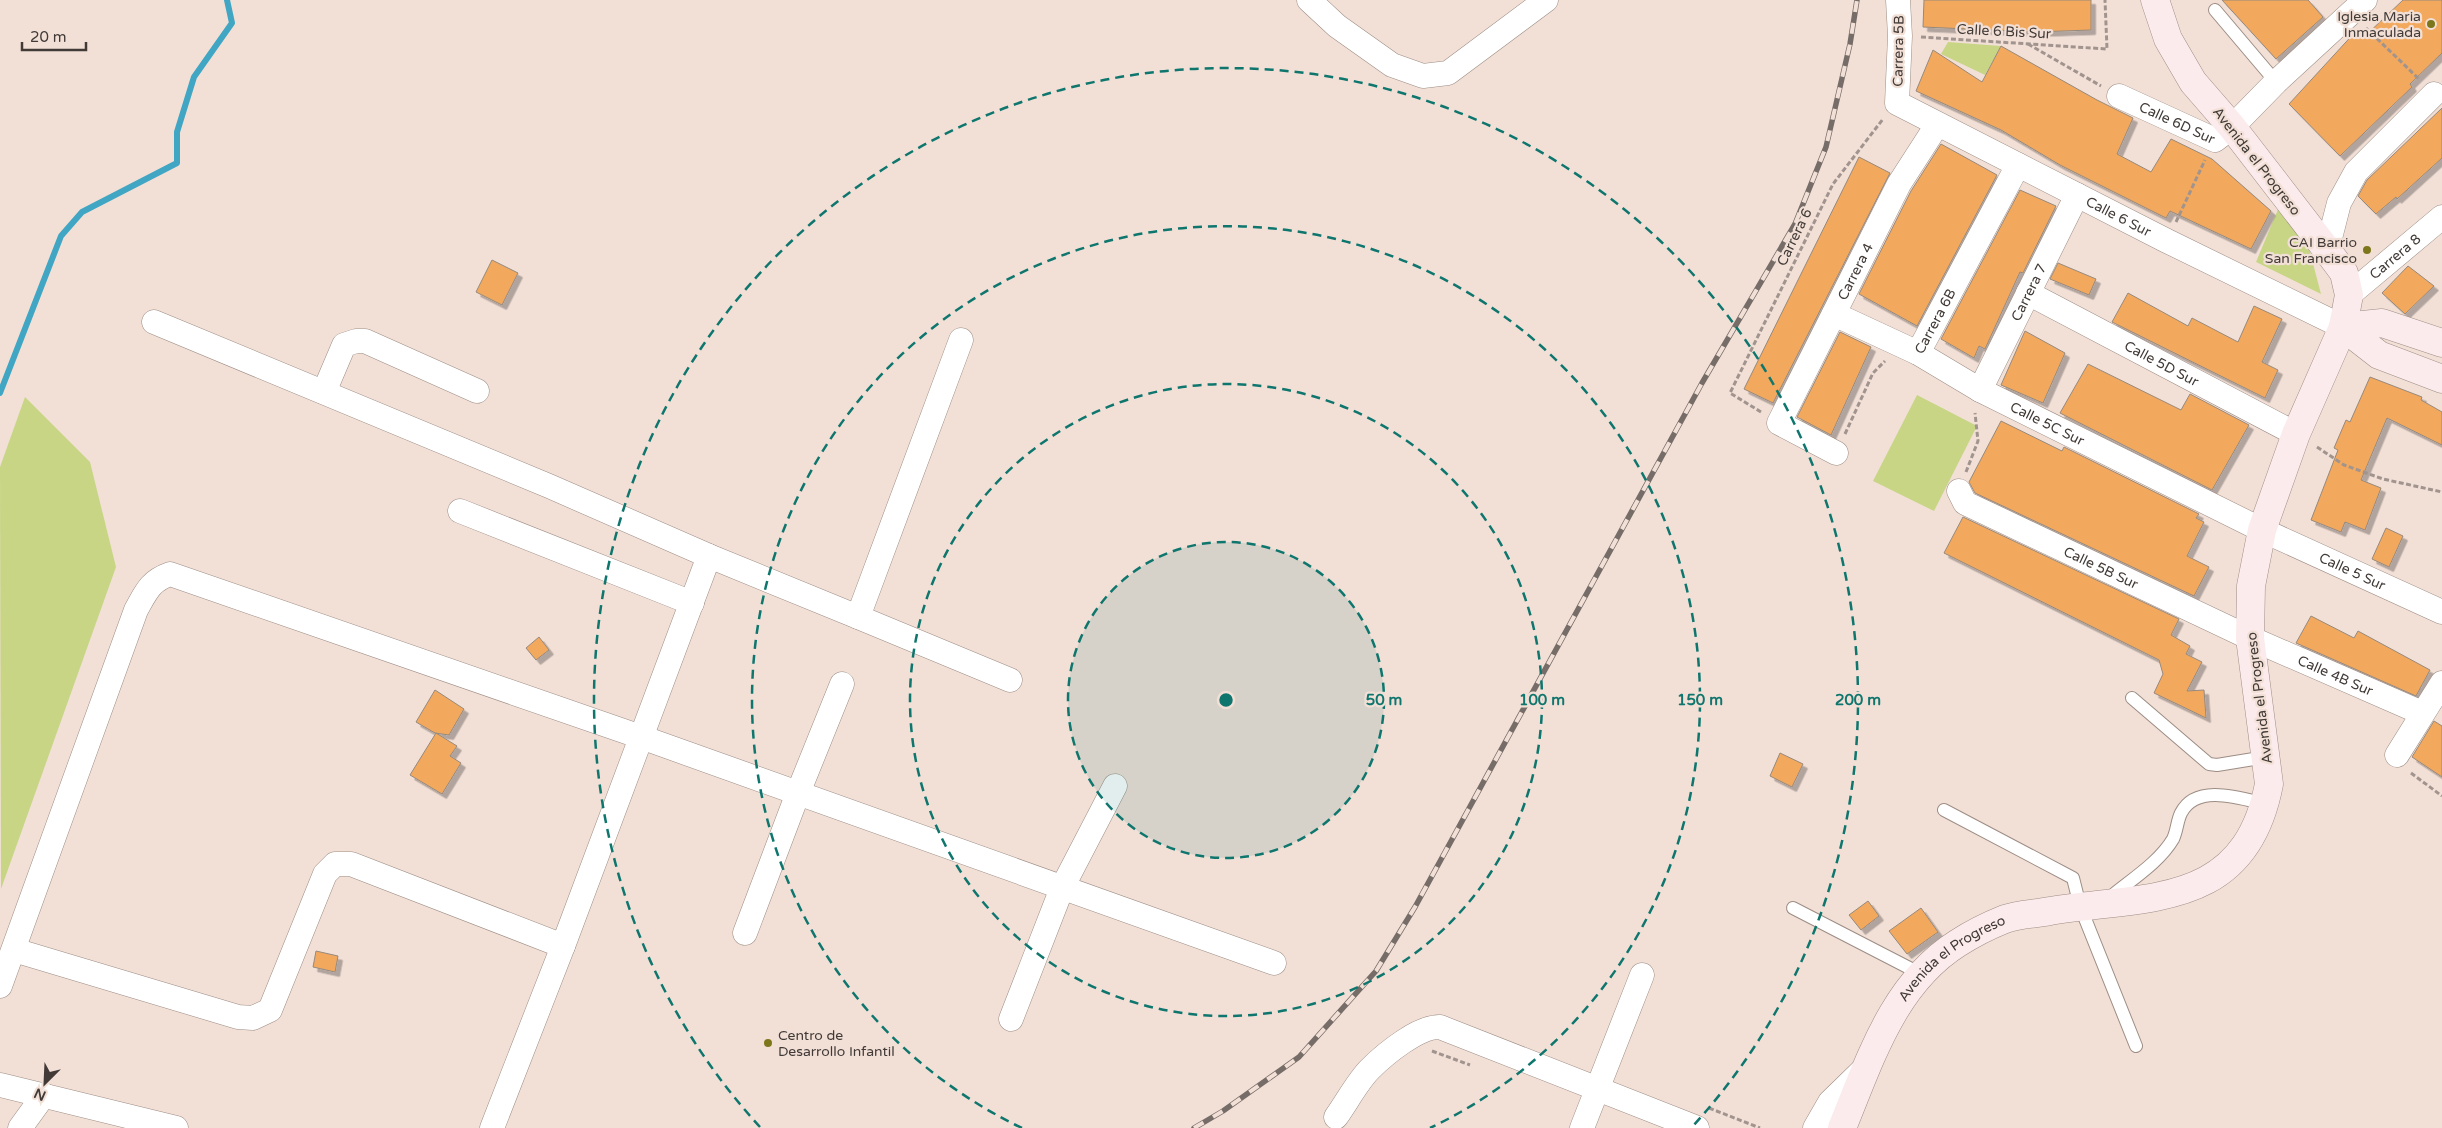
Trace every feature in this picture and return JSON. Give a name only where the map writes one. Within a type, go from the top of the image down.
[{"type":"main road","name":"Avenida el Progreso","points":[[1842,1128],[1867,1066],[1900,999],[1921,974],[1958,943],[2006,918],[2091,905],[2163,897],[2206,881],[2228,865],[2246,844],[2258,824],[2265,804],[2269,784],[2250,638],[2251,586],[2262,530],[2296,434],[2343,327],[2349,296],[2344,273],[2327,250],[2224,133],[2168,39],[2155,0]]},
{"type":"main road","points":[[2343,327],[2382,323],[2442,343]]},
{"type":"main road","name":"Calle 6 Sur","points":[[2343,327],[2379,355],[2442,379]]},
{"type":"street","points":[[1309,0],[1337,26],[1392,65],[1422,76],[1448,73],[1546,0]]},
{"type":"street","name":"Carrera 5B","points":[[1897,103],[1900,36],[1898,0]]},
{"type":"street","points":[[2224,133],[2352,4]]},
{"type":"street","points":[[2327,250],[2339,202],[2356,172],[2434,94]]},
{"type":"street","name":"Calle 6D Sur","points":[[2119,96],[2224,133]]},
{"type":"street","name":"Calle 6 Sur","points":[[1897,103],[2167,241],[2343,327]]},
{"type":"street","name":"Carrera 4","points":[[1779,423],[1899,184],[1937,125]]},
{"type":"street","name":"Carrera 6B","points":[[1918,353],[2018,166]]},
{"type":"street","name":"Carrera 7","points":[[1980,390],[2077,195]]},
{"type":"street","name":"Carrera 8","points":[[2349,296],[2442,217]]},
{"type":"street","name":"Calle 5D Sur","points":[[2028,293],[2296,434]]},
{"type":"street","name":"Calle 5C Sur","points":[[1834,314],[1918,353],[1980,390],[2262,530]]},
{"type":"street","points":[[154,322],[549,486],[709,556],[1010,680]]},
{"type":"street","points":[[858,616],[961,340]]},
{"type":"street","points":[[324,392],[344,345],[356,341],[365,341],[477,391]]},
{"type":"street","points":[[1779,423],[1836,453]]},
{"type":"street","name":"Calle 5B Sur","points":[[1959,491],[1965,503],[2250,638]]},
{"type":"street","points":[[460,511],[692,603]]},
{"type":"street","name":"Calle 5 Sur","points":[[2262,530],[2442,612]]},
{"type":"street","points":[[492,1128],[563,946],[709,556]]},
{"type":"street","points":[[0,986],[136,610],[150,584],[158,578],[170,574],[641,737],[1274,964]]},
{"type":"street","name":"Calle 4B Sur","points":[[2250,638],[2422,713]]},
{"type":"street","points":[[2397,755],[2442,683]]},
{"type":"street","points":[[746,933],[798,793],[842,684]]},
{"type":"street","points":[[1010,1020],[1062,888],[1115,786]]},
{"type":"street","points":[[14,950],[238,1017],[253,1018],[270,1010],[325,874],[335,864],[351,864],[563,946]]},
{"type":"street","points":[[1582,1128],[1642,975]]},
{"type":"street","points":[[1336,1117],[1370,1069],[1411,1037],[1431,1027],[1440,1027],[1697,1128]]},
{"type":"street","points":[[1815,1128],[1830,1102],[1867,1066]]},
{"type":"street","points":[[0,1085],[44,1095],[152,1126],[176,1128]]},
{"type":"street","points":[[20,1128],[44,1095]]},
{"type":"lane","points":[[2215,10],[2276,82]]},
{"type":"lane","points":[[2132,698],[2209,764],[2217,765],[2266,757]]},
{"type":"lane","points":[[2091,905],[2155,860],[2173,839],[2181,813],[2189,803],[2198,797],[2230,796],[2265,804]]},
{"type":"lane","points":[[1944,810],[2073,878],[2091,905],[2136,1046]]},
{"type":"lane","points":[[1793,908],[1921,974]]},
{"type":"path","name":"Calle 6 Bis Sur","points":[[1900,36],[2107,49],[2105,0]]},
{"type":"path","points":[[2352,4],[2434,94]]},
{"type":"path","points":[[2026,43],[2119,96]]},
{"type":"path","name":"Carrera 6","points":[[1779,423],[1730,393],[1833,184],[1866,139],[1897,103]]},
{"type":"path","points":[[2167,241],[2224,133]]},
{"type":"path","name":"Carrera 6B","points":[[1836,453],[1873,373],[1887,360],[1918,353]]},
{"type":"path","points":[[1959,491],[1978,442],[1974,403],[1980,390]]},
{"type":"path","points":[[2296,434],[2344,465],[2383,479],[2442,492]]},
{"type":"path","points":[[2397,755],[2402,765],[2442,796]]},
{"type":"green space","points":[[1948,42],[2001,46],[1985,75],[1941,54]]},
{"type":"green space","points":[[2279,207],[2310,252],[2321,294],[2256,262]]},
{"type":"green space","points":[[1917,395],[1977,426],[1934,511],[1873,481]]},
{"type":"green space","points":[[25,397],[90,462],[116,567],[1,889],[0,467]]},
{"type":"building","points":[[1924,0],[2091,0],[2091,30],[2035,32],[1923,27]]},
{"type":"building","points":[[2222,0],[2308,0],[2323,17],[2276,59]]},
{"type":"building","points":[[2403,0],[2442,0],[2442,53],[2410,84],[2412,87],[2340,156],[2289,104],[2357,30],[2364,37]]},
{"type":"building","points":[[2001,46],[2133,118],[2117,154],[2151,172],[2171,139],[2212,159],[2271,211],[2251,249],[2170,211],[2166,218],[2060,165],[2001,130],[1916,91],[1933,50],[1982,82]]},
{"type":"building","points":[[2442,108],[2442,158],[2397,199],[2396,197],[2376,214],[2358,196],[2367,180]]},
{"type":"building","points":[[1941,144],[1997,175],[1917,326],[1859,294],[1911,191]]},
{"type":"building","points":[[1859,157],[1890,173],[1773,403],[1744,389]]},
{"type":"building","points":[[2020,190],[2056,206],[2023,273],[2020,272],[1985,349],[1979,346],[1974,358],[1941,339]]},
{"type":"building","points":[[492,260],[518,273],[502,305],[476,292]]},
{"type":"building","points":[[2058,263],[2096,279],[2089,295],[2050,279]]},
{"type":"building","points":[[2408,266],[2434,286],[2405,314],[2382,293]]},
{"type":"building","points":[[2128,293],[2188,326],[2192,318],[2238,342],[2254,306],[2282,319],[2262,362],[2278,370],[2265,398],[2112,322]]},
{"type":"building","points":[[2025,331],[2065,353],[2043,403],[2001,385]]},
{"type":"building","points":[[1840,332],[1871,347],[1831,435],[1797,417]]},
{"type":"building","points":[[2088,364],[2181,410],[2190,394],[2249,425],[2212,490],[2060,413]]},
{"type":"building","points":[[2370,377],[2422,397],[2421,400],[2442,412],[2442,445],[2387,418],[2361,480],[2381,488],[2365,530],[2345,522],[2341,532],[2311,520],[2338,450],[2334,448],[2346,420],[2350,422]]},
{"type":"building","points":[[2001,421],[2062,451],[2064,447],[2199,514],[2196,518],[2204,522],[2187,556],[2209,567],[2194,596],[1975,493],[1969,482]]},
{"type":"building","points":[[1963,517],[2179,619],[2171,635],[2190,646],[2186,654],[2202,662],[2187,691],[2204,690],[2206,718],[2154,693],[2163,674],[2159,660],[1944,553]]},
{"type":"building","points":[[2386,528],[2403,536],[2389,567],[2372,559]]},
{"type":"building","points":[[2311,616],[2354,638],[2358,631],[2430,670],[2416,696],[2296,643]]},
{"type":"building","points":[[539,637],[549,650],[536,660],[526,648]]},
{"type":"building","points":[[435,690],[464,709],[449,735],[435,733],[416,722]]},
{"type":"building","points":[[2434,721],[2442,726],[2442,777],[2412,757]]},
{"type":"building","points":[[436,733],[457,746],[450,756],[461,763],[442,794],[410,775]]},
{"type":"building","points":[[1780,753],[1803,764],[1792,787],[1770,776]]},
{"type":"building","points":[[1868,901],[1879,916],[1861,930],[1849,915]]},
{"type":"building","points":[[1921,908],[1938,932],[1907,954],[1889,931]]},
{"type":"building","points":[[316,951],[338,956],[335,972],[313,967]]},
{"type":"waterway","points":[[0,393],[61,236],[82,212],[177,163],[177,132],[194,77],[232,23],[227,0]]},
{"type":"railway","points":[[1194,1128],[1223,1111],[1299,1057],[1376,971],[1415,907],[1702,383],[1795,224],[1826,147],[1850,44],[1857,0]]},
{"type":"place","name":"Iglesia Maria Inmaculada","points":[[2431,24]]},
{"type":"place","name":"CAI Barrio San Francisco","points":[[2367,250]]},
{"type":"place","name":"Centro de Desarrollo Infantil","points":[[768,1043]]}]
